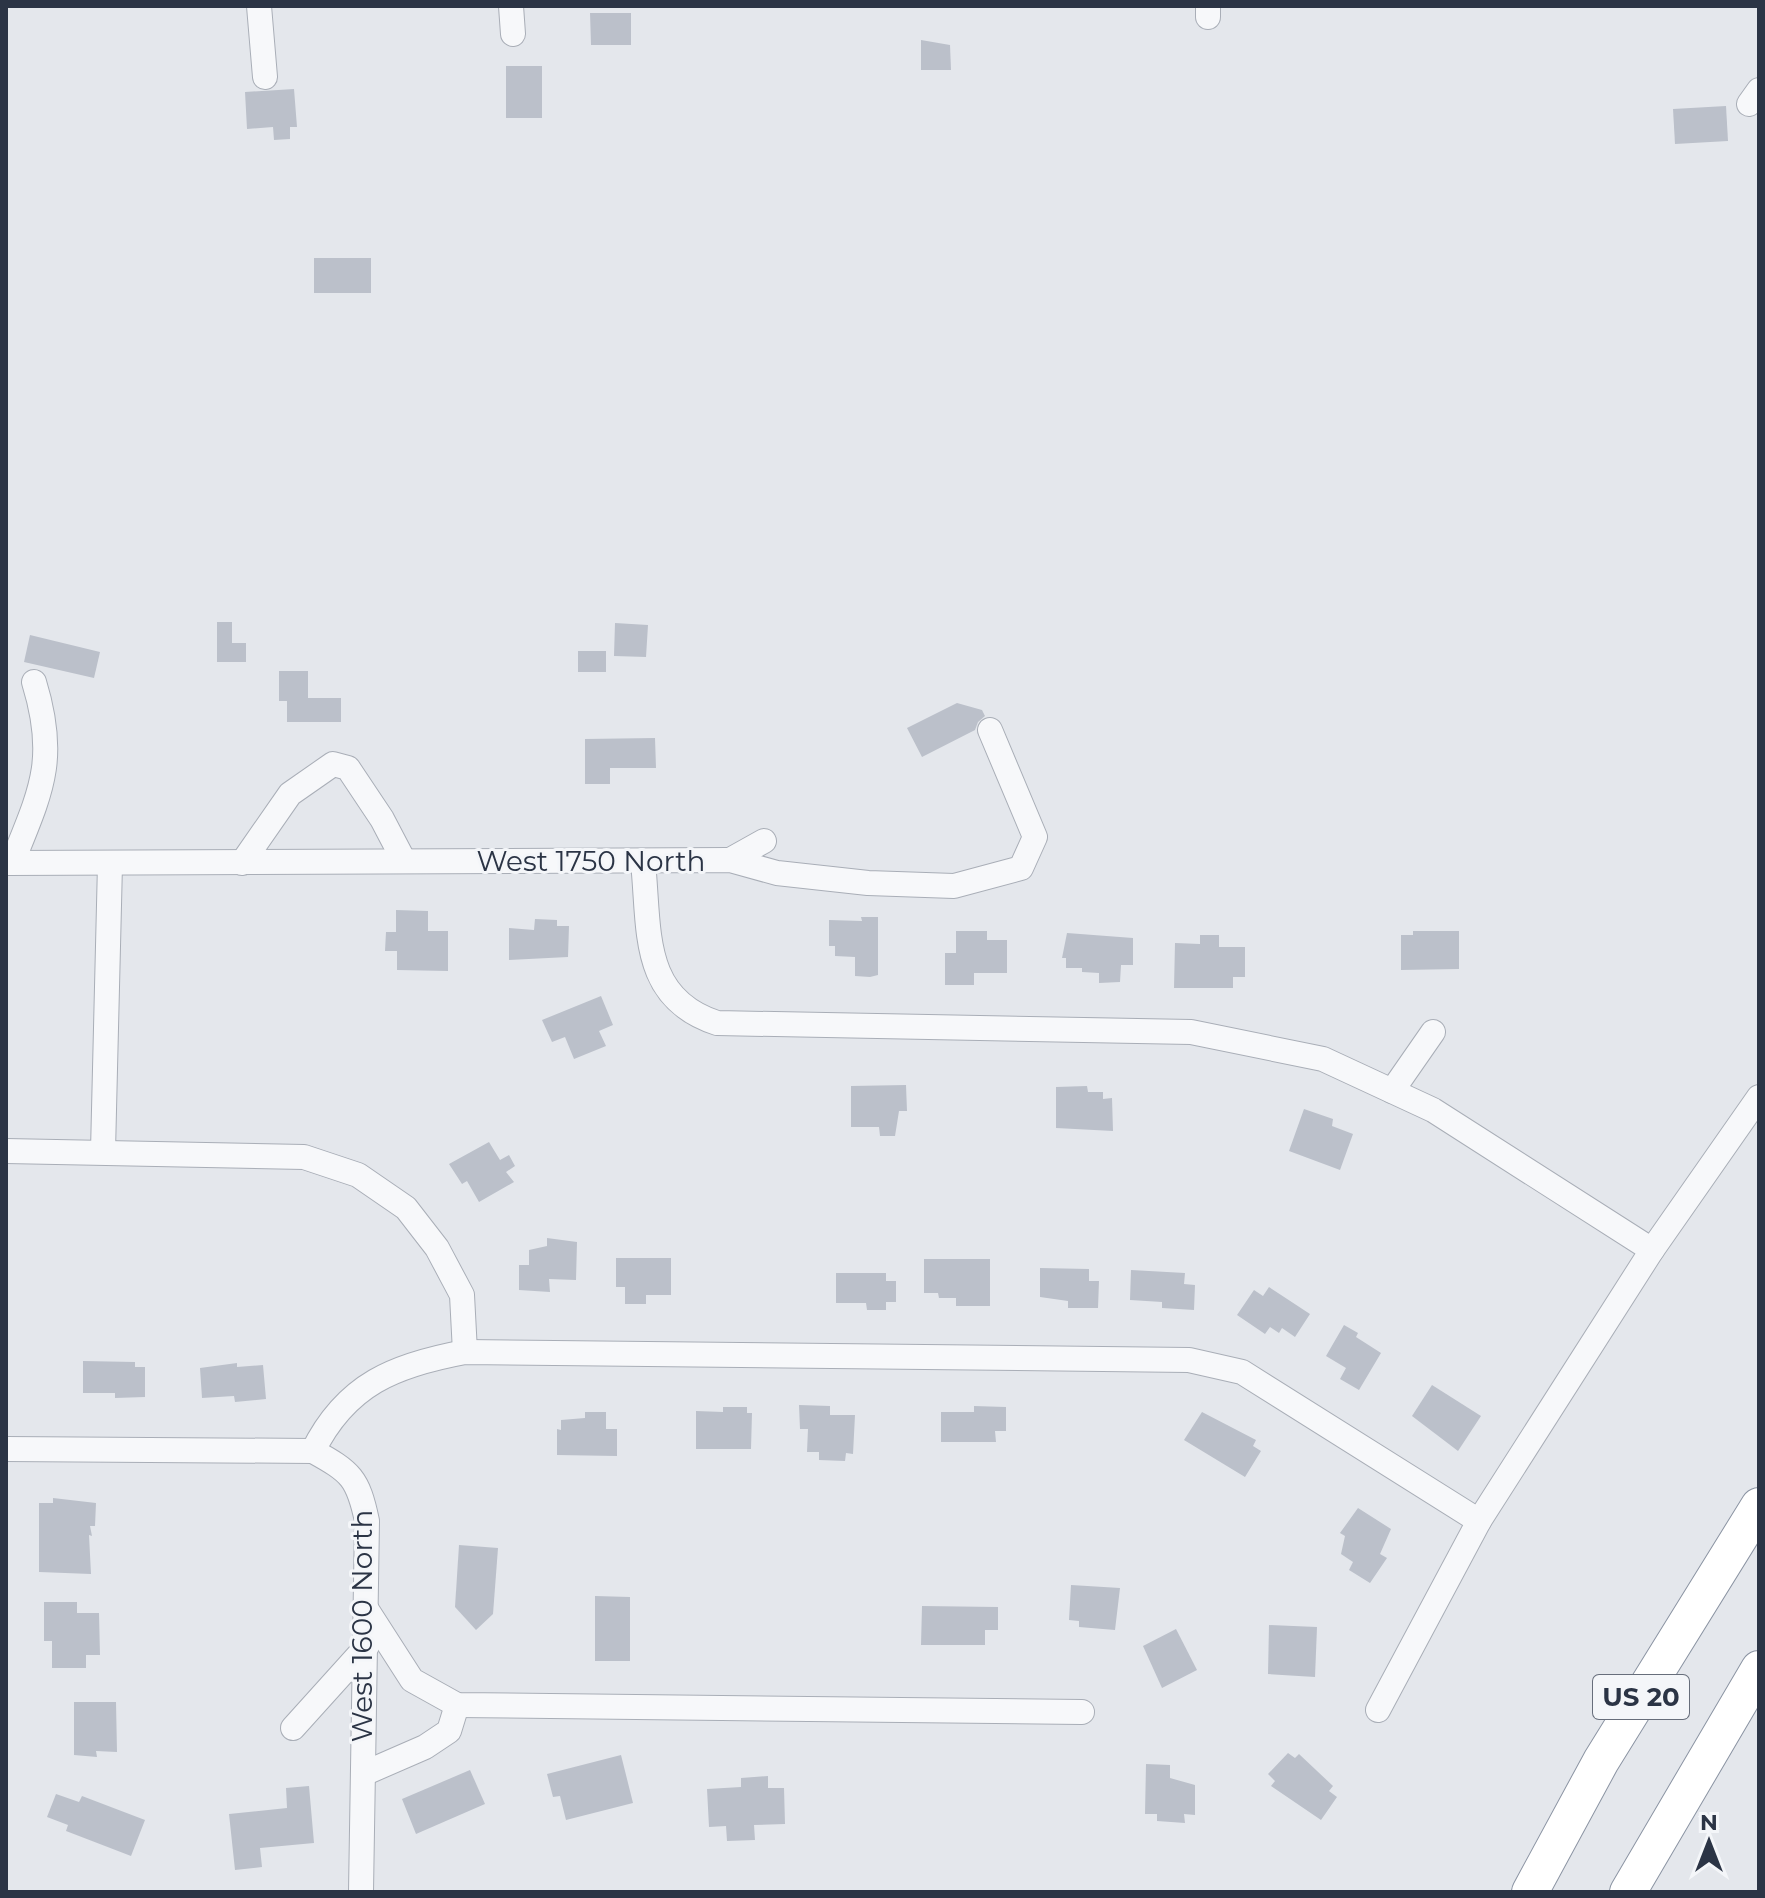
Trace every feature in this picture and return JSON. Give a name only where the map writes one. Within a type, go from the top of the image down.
[{"type":"highway","name":"US 20","points":[[1530,1892],[1601,1761],[1759,1506]]},
{"type":"highway","name":"US 20","points":[[1628,1892],[1759,1669]]},
{"type":"street","points":[[259,6],[265,77]]},
{"type":"street","points":[[511,6],[513,34]]},
{"type":"street","points":[[9,863],[43,787],[45,738],[34,682]]},
{"type":"street","name":"West 1750 North","points":[[9,863],[730,860],[792,875],[954,886],[1021,868],[1035,837],[990,730]]},
{"type":"street","points":[[242,863],[290,794],[333,764],[348,768],[404,861]]},
{"type":"street","points":[[730,860],[764,841]]},
{"type":"street","points":[[643,862],[653,960],[666,991],[689,1014],[717,1023],[1191,1032],[1323,1059],[1433,1110],[1652,1250]]},
{"type":"street","points":[[103,1151],[110,864]]},
{"type":"street","points":[[1392,1091],[1433,1032]]},
{"type":"street","points":[[1378,1710],[1479,1521],[1652,1250],[1759,1097]]},
{"type":"street","points":[[6,1151],[304,1157],[358,1175],[406,1208],[437,1248],[462,1295],[465,1352]]},
{"type":"street","points":[[6,1449],[313,1451],[327,1423],[352,1395],[390,1372],[427,1359],[465,1352],[1189,1360],[1242,1372],[1479,1521]]},
{"type":"street","name":"West 1600 North","points":[[313,1451],[341,1466],[360,1488],[367,1521],[361,1892]]},
{"type":"street","points":[[367,1610],[412,1680],[457,1705],[1082,1712]]},
{"type":"street","points":[[293,1728],[367,1646]]},
{"type":"street","points":[[363,1774],[425,1747],[449,1731],[457,1705]]},
{"type":"building","points":[[590,13],[631,13],[631,45],[591,45]]},
{"type":"building","points":[[921,40],[950,45],[951,70],[921,70]]},
{"type":"building","points":[[506,66],[542,66],[542,118],[506,118]]},
{"type":"building","points":[[294,89],[297,127],[290,127],[290,139],[274,140],[273,127],[247,129],[245,92]]},
{"type":"building","points":[[1726,106],[1728,141],[1675,144],[1673,109]]},
{"type":"building","points":[[314,258],[371,258],[371,293],[314,293]]},
{"type":"building","points":[[217,622],[232,622],[232,643],[246,643],[246,662],[217,662]]},
{"type":"building","points":[[615,623],[648,625],[646,657],[614,656]]},
{"type":"building","points":[[30,635],[100,652],[94,678],[24,662]]},
{"type":"building","points":[[578,651],[606,651],[606,672],[578,672]]},
{"type":"building","points":[[279,671],[308,671],[308,698],[341,698],[341,722],[287,722],[287,701],[279,701]]},
{"type":"building","points":[[957,703],[982,710],[985,716],[975,730],[922,757],[907,728]]},
{"type":"building","points":[[655,738],[656,768],[610,768],[610,784],[585,784],[585,739]]},
{"type":"building","points":[[396,910],[428,911],[428,931],[448,931],[448,971],[397,970],[397,951],[385,951],[386,932],[396,932]]},
{"type":"building","points":[[861,917],[878,917],[878,975],[870,977],[855,976],[855,957],[835,956],[835,946],[829,946],[829,920],[862,921]]},
{"type":"building","points":[[535,919],[557,920],[557,926],[569,926],[568,957],[509,960],[509,928],[534,930]]},
{"type":"building","points":[[956,931],[987,931],[987,940],[1007,940],[1007,973],[974,973],[974,985],[945,985],[945,953],[956,953]]},
{"type":"building","points":[[1413,931],[1459,931],[1459,969],[1401,970],[1401,935],[1413,935]]},
{"type":"building","points":[[1067,933],[1133,938],[1133,965],[1121,965],[1120,982],[1099,983],[1099,973],[1066,968],[1066,958],[1062,958]]},
{"type":"building","points":[[1200,935],[1219,935],[1219,947],[1245,947],[1245,977],[1233,977],[1233,988],[1174,988],[1175,943],[1200,944]]},
{"type":"building","points":[[601,996],[613,1025],[599,1031],[606,1046],[574,1059],[565,1037],[552,1042],[542,1020]]},
{"type":"building","points":[[906,1085],[907,1111],[899,1111],[895,1136],[880,1136],[879,1127],[851,1127],[851,1086]]},
{"type":"building","points":[[1087,1086],[1088,1092],[1103,1092],[1103,1099],[1112,1098],[1113,1131],[1056,1128],[1056,1087]]},
{"type":"building","points":[[1304,1109],[1333,1119],[1332,1126],[1353,1134],[1340,1170],[1289,1151]]},
{"type":"building","points":[[489,1142],[500,1160],[509,1155],[515,1166],[506,1172],[514,1182],[479,1202],[467,1181],[462,1184],[449,1164]]},
{"type":"building","points":[[547,1238],[577,1242],[576,1280],[549,1279],[550,1292],[519,1290],[519,1265],[529,1265],[529,1250],[547,1246]]},
{"type":"building","points":[[616,1258],[671,1258],[671,1295],[646,1295],[646,1304],[625,1304],[625,1287],[616,1287]]},
{"type":"building","points":[[924,1259],[990,1259],[990,1306],[956,1306],[956,1298],[939,1298],[938,1293],[924,1293]]},
{"type":"building","points":[[1040,1268],[1089,1269],[1089,1281],[1099,1281],[1098,1308],[1068,1308],[1068,1301],[1040,1297]]},
{"type":"building","points":[[1131,1270],[1185,1273],[1184,1284],[1195,1285],[1194,1310],[1162,1308],[1162,1302],[1130,1300]]},
{"type":"building","points":[[836,1273],[886,1273],[886,1281],[896,1281],[896,1302],[886,1302],[886,1310],[867,1310],[866,1303],[836,1303]]},
{"type":"building","points":[[1269,1287],[1310,1314],[1295,1337],[1282,1328],[1279,1333],[1270,1327],[1265,1334],[1237,1315],[1254,1290],[1263,1296]]},
{"type":"building","points":[[1344,1325],[1381,1353],[1359,1390],[1340,1379],[1346,1368],[1326,1356]]},
{"type":"building","points":[[83,1361],[135,1362],[135,1367],[145,1367],[145,1397],[115,1398],[115,1393],[83,1393]]},
{"type":"building","points":[[237,1363],[237,1367],[263,1365],[266,1399],[235,1402],[234,1396],[202,1398],[200,1368]]},
{"type":"building","points":[[1432,1385],[1481,1416],[1458,1451],[1412,1416]]},
{"type":"building","points":[[799,1405],[830,1406],[830,1415],[855,1415],[853,1454],[846,1453],[845,1461],[819,1460],[819,1452],[807,1452],[808,1429],[800,1429]]},
{"type":"building","points":[[974,1406],[1006,1407],[1006,1431],[995,1431],[996,1442],[941,1442],[941,1412],[974,1412]]},
{"type":"building","points":[[723,1407],[747,1407],[747,1413],[752,1413],[751,1449],[696,1449],[696,1411],[723,1412]]},
{"type":"building","points":[[585,1412],[606,1412],[606,1429],[617,1429],[617,1456],[557,1455],[557,1429],[561,1430],[561,1420],[585,1418]]},
{"type":"building","points":[[1202,1412],[1256,1440],[1253,1446],[1261,1451],[1245,1477],[1184,1440]]},
{"type":"building","points":[[53,1498],[96,1503],[95,1526],[90,1526],[92,1536],[89,1535],[91,1574],[39,1572],[39,1503],[53,1503]]},
{"type":"building","points":[[1358,1508],[1391,1529],[1380,1554],[1387,1558],[1370,1583],[1349,1570],[1353,1562],[1341,1554],[1345,1536],[1340,1533]]},
{"type":"building","points":[[459,1545],[498,1548],[493,1614],[476,1630],[455,1607]]},
{"type":"building","points":[[1071,1585],[1120,1588],[1115,1630],[1079,1627],[1079,1621],[1069,1620]]},
{"type":"building","points":[[595,1596],[630,1597],[630,1661],[595,1661]]},
{"type":"building","points":[[44,1602],[77,1602],[77,1613],[99,1613],[100,1655],[86,1655],[86,1668],[52,1668],[52,1641],[44,1641]]},
{"type":"building","points":[[922,1606],[998,1607],[998,1630],[985,1630],[985,1645],[921,1645]]},
{"type":"building","points":[[1269,1625],[1317,1627],[1315,1677],[1268,1674]]},
{"type":"building","points":[[1176,1629],[1197,1670],[1162,1688],[1143,1646]]},
{"type":"building","points":[[74,1702],[116,1702],[117,1752],[96,1751],[97,1757],[74,1755]]},
{"type":"building","points":[[1288,1753],[1295,1758],[1299,1754],[1333,1786],[1329,1791],[1337,1797],[1321,1820],[1271,1786],[1275,1781],[1268,1774]]},
{"type":"building","points":[[621,1755],[633,1803],[566,1820],[560,1796],[553,1797],[547,1774]]},
{"type":"building","points":[[1146,1764],[1170,1765],[1170,1778],[1195,1785],[1195,1815],[1184,1814],[1185,1823],[1157,1821],[1157,1814],[1145,1814]]},
{"type":"building","points":[[470,1770],[485,1804],[416,1834],[402,1799]]},
{"type":"building","points":[[768,1776],[768,1788],[784,1788],[785,1824],[754,1825],[755,1840],[727,1841],[726,1826],[709,1827],[707,1789],[741,1787],[741,1778]]},
{"type":"building","points":[[309,1786],[314,1843],[260,1848],[262,1867],[235,1870],[229,1814],[287,1808],[286,1788]]},
{"type":"building","points":[[56,1794],[79,1802],[82,1796],[145,1820],[131,1856],[66,1831],[68,1825],[47,1817]]}]
